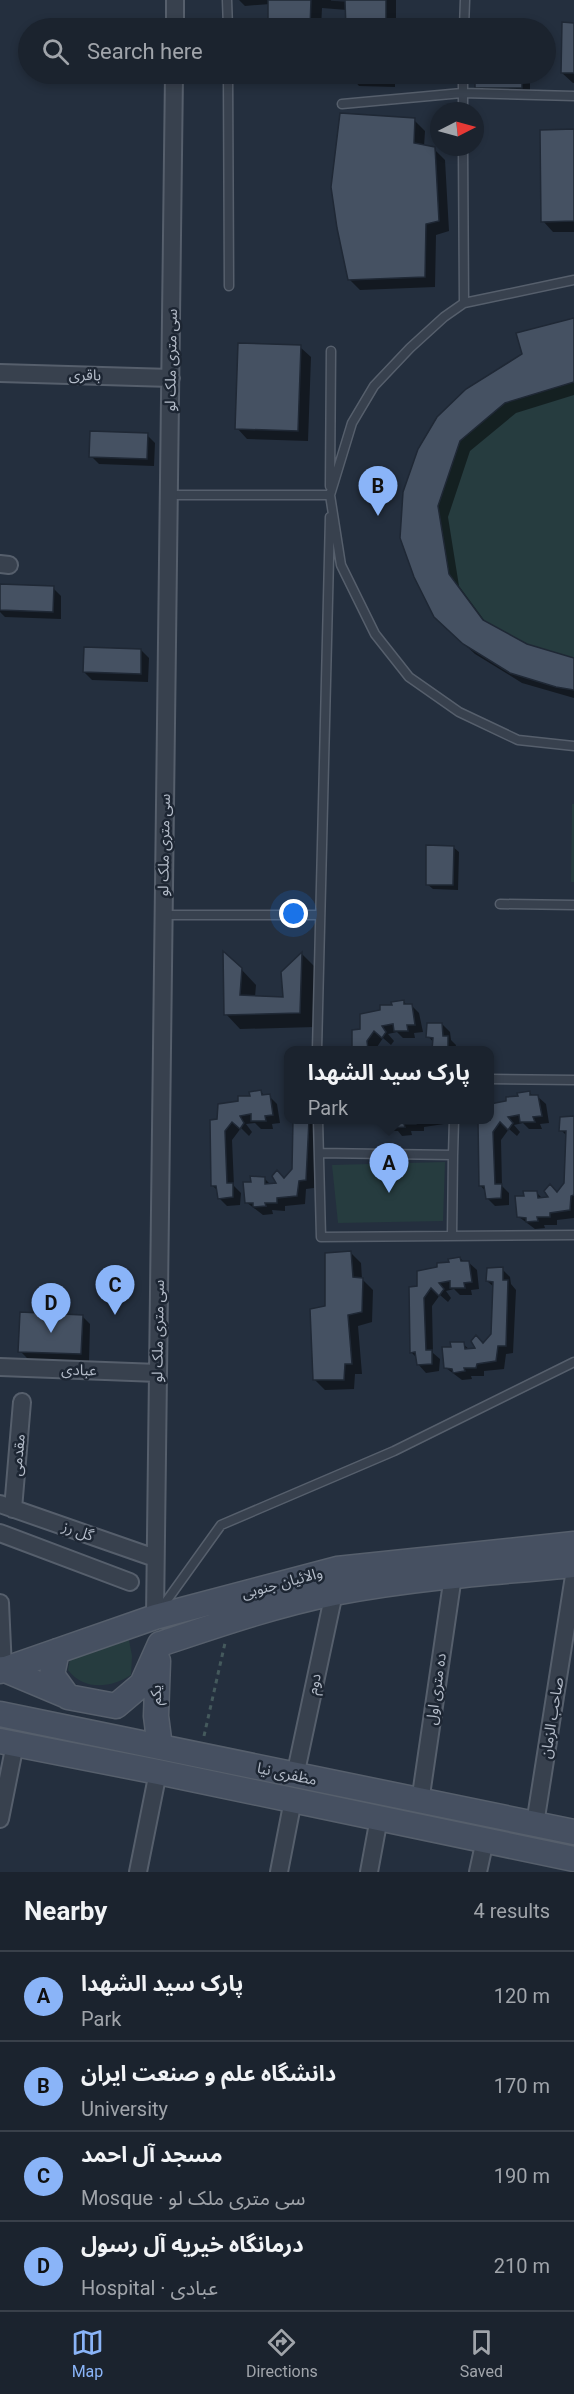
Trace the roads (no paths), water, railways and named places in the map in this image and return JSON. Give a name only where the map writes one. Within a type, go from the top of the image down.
[{"type":"main road","name":"والائیان جنوبی","points":[[2,1670],[155,1617],[337,1569],[574,1544]]},
{"type":"main road","name":"والائیان جنوبی","points":[[159,1644],[230,1620],[334,1593],[453,1576],[574,1564]]},
{"type":"main road","points":[[334,1593],[337,1569]]},
{"type":"main road","points":[[2,1670],[68,1697],[116,1706],[142,1684],[159,1644]]},
{"type":"main road","name":"یکم","points":[[159,1644],[155,1684],[160,1747]]},
{"type":"main road","points":[[57,1651],[52,1676],[68,1697]]},
{"type":"main road","name":"مظفری نیا","points":[[0,1714],[574,1832]]},
{"type":"main road","name":"مظفری نیا","points":[[7,1743],[158,1772],[574,1859]]},
{"type":"street","points":[[175,0],[175,18]]},
{"type":"street","name":"سی متری ملک لو","points":[[155,1617],[174,84]]},
{"type":"street","name":"باقری","points":[[0,373],[171,378]]},
{"type":"street","name":"عبادی","points":[[0,1367],[158,1373]]},
{"type":"street","name":"مقدمی","points":[[7,1506],[22,1402]]},
{"type":"street","name":"گل رز","points":[[7,1506],[155,1558]]},
{"type":"street","name":"گل رز","points":[[0,1533],[130,1582]]},
{"type":"street","name":"ده متری اول","points":[[420,1802],[453,1576]]},
{"type":"street","name":"صاحب الزمان","points":[[535,1824],[574,1576]]},
{"type":"street","name":"دوم","points":[[295,1776],[334,1593]]},
{"type":"street","points":[[0,1603],[2,1670]]},
{"type":"street","points":[[0,1819],[7,1743]]},
{"type":"street","points":[[138,1872],[158,1772]]},
{"type":"street","points":[[279,1872],[293,1800]]},
{"type":"street","points":[[369,1872],[380,1818]]},
{"type":"street","points":[[478,1872],[485,1840]]},
{"type":"lane","points":[[227,0],[228,18]]},
{"type":"lane","points":[[464,18],[465,0]]},
{"type":"lane","points":[[228,84],[229,286]]},
{"type":"lane","points":[[462,84],[462,102]]},
{"type":"lane","points":[[342,104],[462,93],[574,96]]},
{"type":"lane","points":[[463,156],[464,303]]},
{"type":"lane","points":[[574,280],[464,303],[444,317],[374,386],[352,423],[330,495],[341,565],[375,634],[409,677],[459,712],[518,740],[574,746]]},
{"type":"lane","points":[[317,1046],[330,495],[331,351]]},
{"type":"lane","points":[[169,495],[330,495]]},
{"type":"lane","points":[[500,904],[574,904]]},
{"type":"lane","points":[[164,915],[320,915]]},
{"type":"lane","points":[[494,1079],[574,1080]]},
{"type":"lane","points":[[318,1124],[321,1237],[574,1235]]},
{"type":"lane","points":[[452,1235],[454,1124]]},
{"type":"lane","points":[[320,1153],[453,1155]]},
{"type":"lane","points":[[155,1617],[221,1525],[394,1451],[574,1362]]},
{"type":"place","name":"دانشگاه علم و صنعت ایران","points":[[378,516]]},
{"type":"place","name":"پارک سید الشهدا","points":[[389,1193]]},
{"type":"place","name":"مسجد آل احمد","points":[[115,1315]]},
{"type":"place","name":"درمانگاه خیریه آل رسول","points":[[51,1333]]}]
